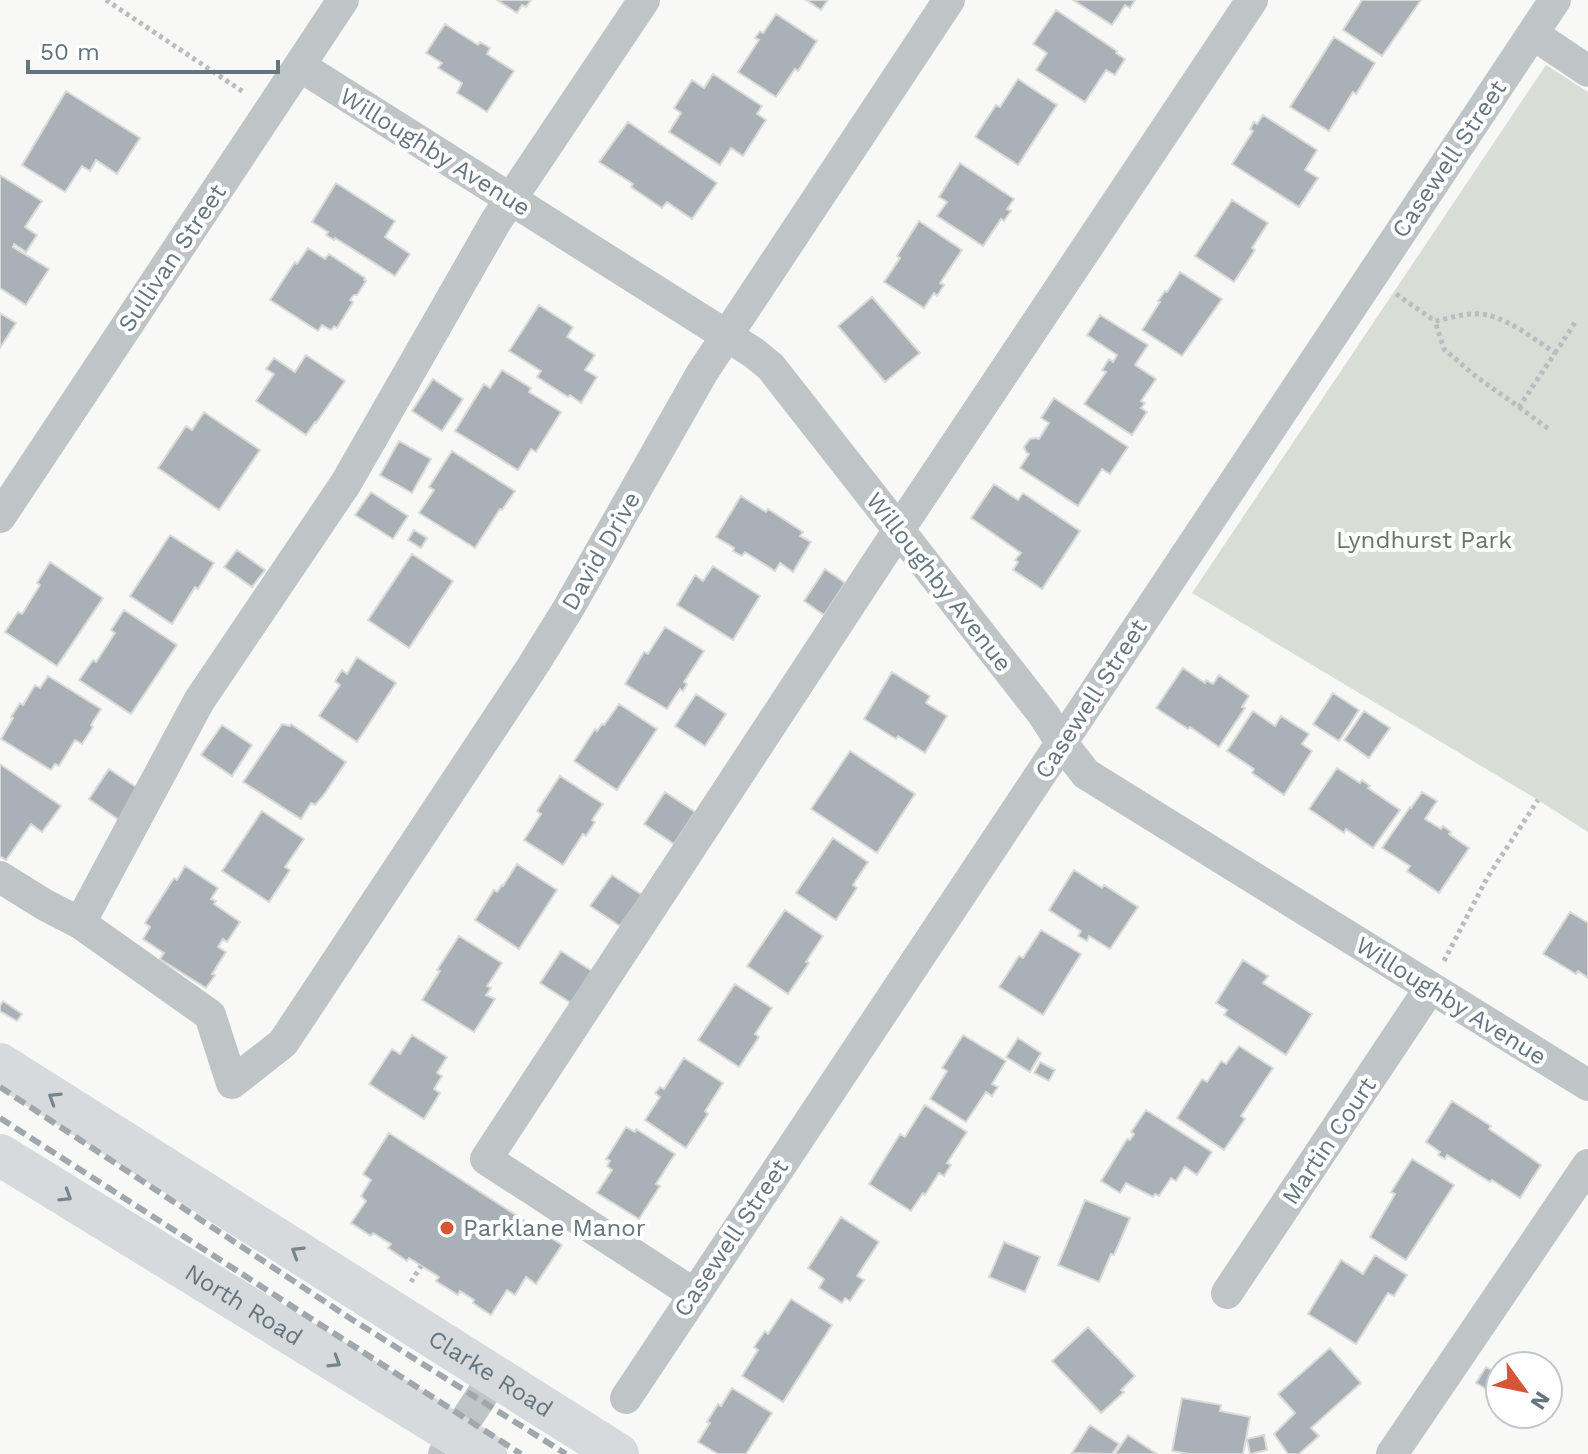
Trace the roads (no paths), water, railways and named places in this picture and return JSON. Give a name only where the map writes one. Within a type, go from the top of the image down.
[{"type":"main road","name":"Clarke Road","points":[[0,1064],[618,1454]]},
{"type":"main road","name":"North Road","points":[[0,1155],[462,1448]]},
{"type":"street","name":"Sullivan Street","points":[[0,517],[343,0]]},
{"type":"street","points":[[0,877],[80,923],[199,701],[346,483],[496,221],[644,0]]},
{"type":"street","name":"David Drive","points":[[80,923],[210,1015],[232,1083],[283,1043],[568,609],[702,373],[949,0]]},
{"type":"street","points":[[694,1294],[486,1159],[898,531],[1252,0]]},
{"type":"street","name":"Casewell Street","points":[[626,1398],[1555,0]]},
{"type":"street","points":[[1533,34],[1588,71]]},
{"type":"street","name":"Willoughby Avenue","points":[[300,66],[754,353],[771,367],[1043,714],[1086,774],[1436,977],[1588,1085]]},
{"type":"street","name":"Martin Court","points":[[1227,1293],[1436,977]]},
{"type":"street","points":[[1392,1454],[1588,1165]]},
{"type":"street","points":[[462,1448],[495,1375]]},
{"type":"railway","points":[[0,1087],[348,1317],[566,1454]]},
{"type":"railway","points":[[0,1118],[521,1454]]},
{"type":"place","name":"Parklane Manor","points":[[447,1228]]},
{"type":"park label","name":"Lyndhurst Park","points":[[1424,540]]}]
